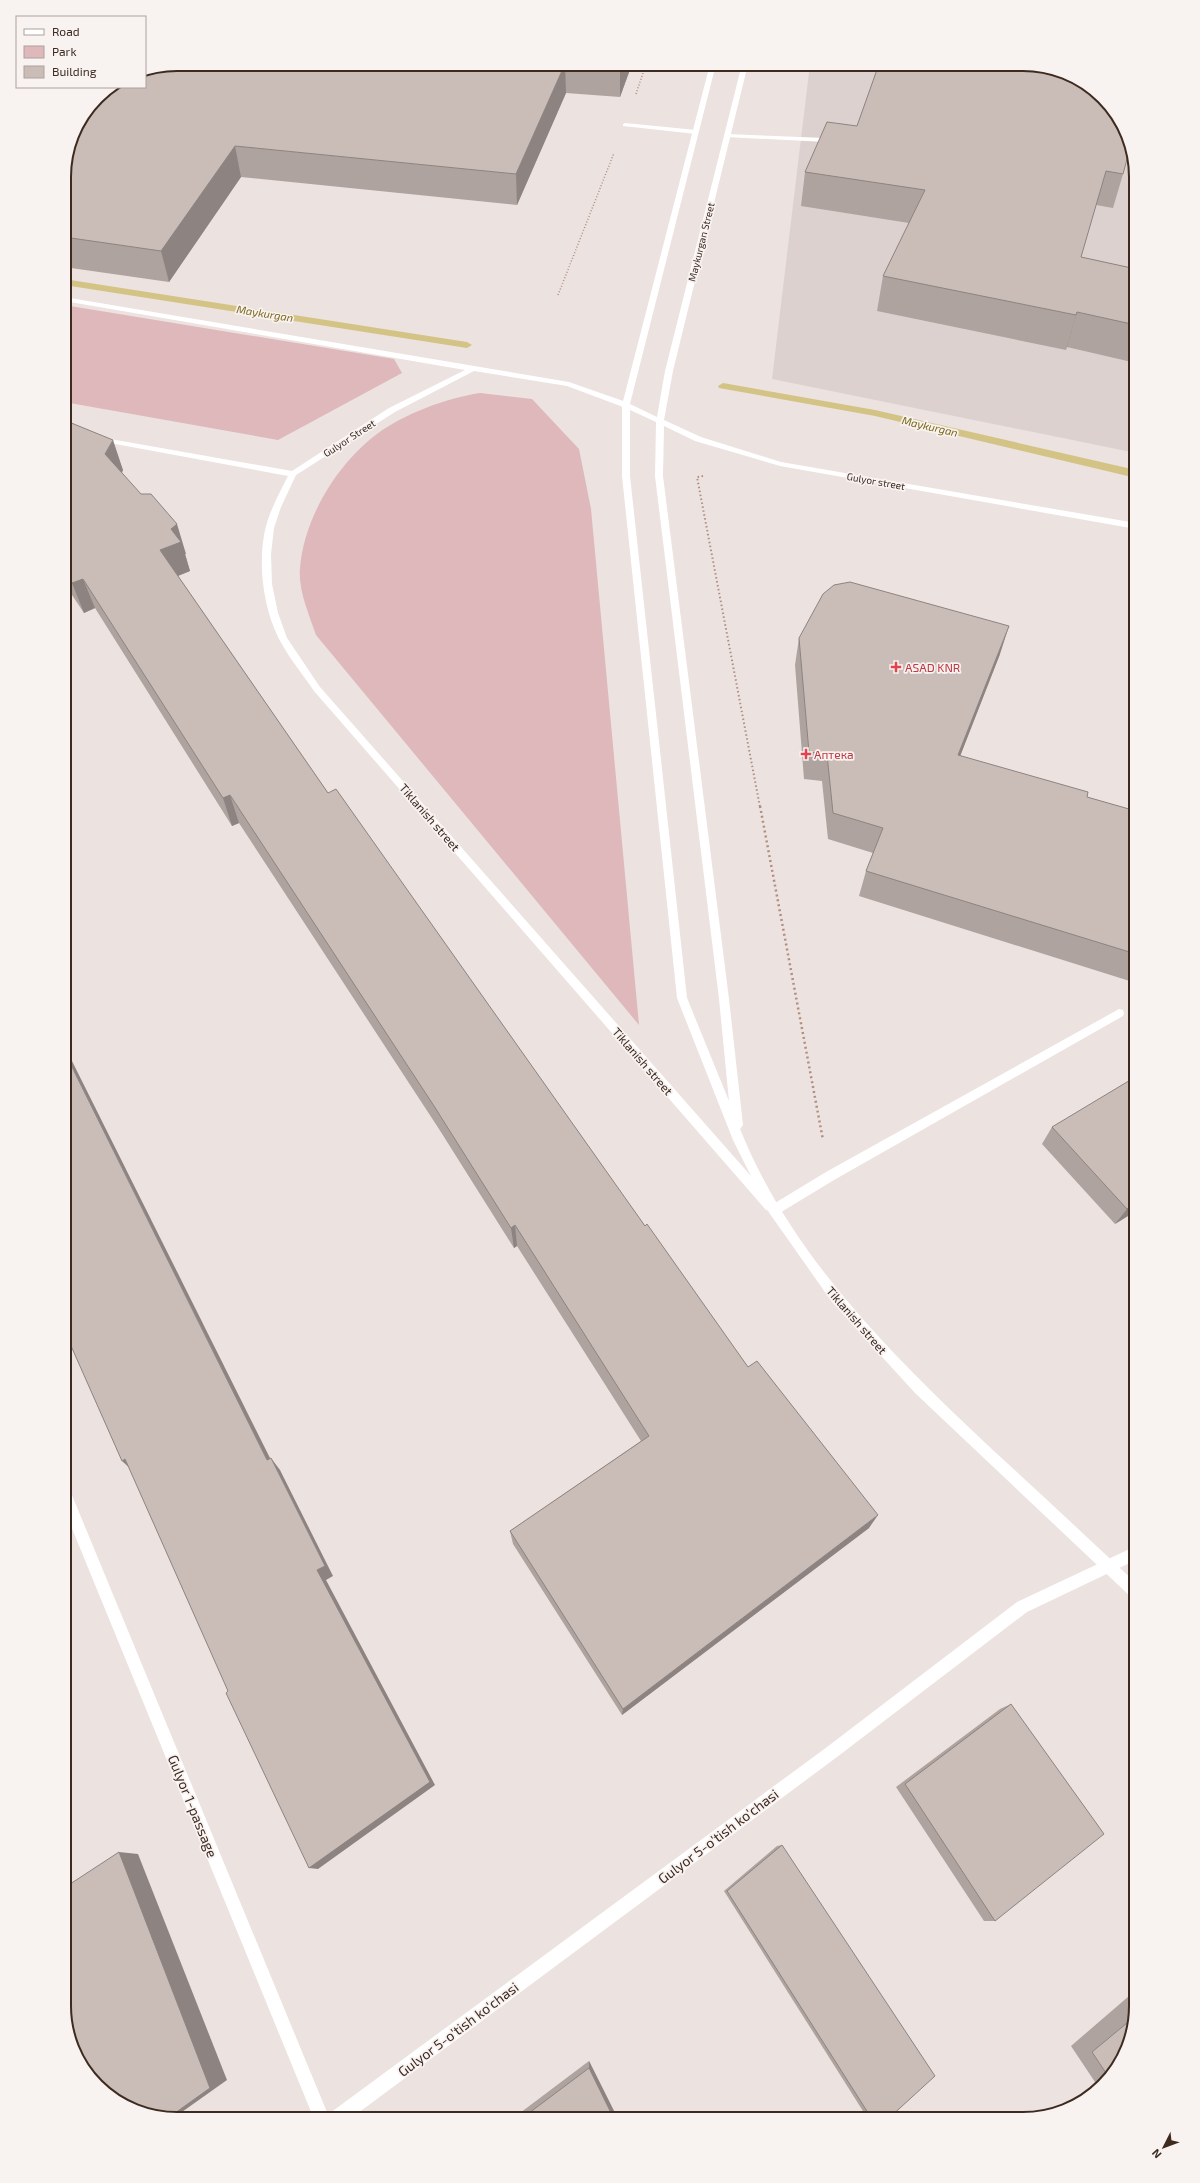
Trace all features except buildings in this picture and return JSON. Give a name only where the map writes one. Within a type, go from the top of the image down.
[{"type":"street","points":[[711,71],[626,405],[626,476],[682,998],[739,1140],[774,1210],[830,1176],[1119,1013]]},
{"type":"street","name":"Maykurgan Street","points":[[739,1140],[722,983],[659,476],[660,421],[669,371],[743,71]]},
{"type":"street","points":[[625,125],[696,132]]},
{"type":"street","points":[[727,136],[826,140]]},
{"type":"street","points":[[71,300],[569,384],[626,405]]},
{"type":"street","name":"Gulyor Street","points":[[292,474],[392,410],[473,369]]},
{"type":"street","name":"Gulyor street","points":[[626,405],[698,440],[780,464],[1129,525]]},
{"type":"street","points":[[87,436],[292,474]]},
{"type":"street","name":"Tiklanish street","points":[[292,474],[280,500],[270,528],[267,555],[273,609],[283,637],[317,689],[774,1210],[836,1298],[919,1388],[1129,1586]]},
{"type":"street","name":"Gulyor 1-passage","points":[[71,1510],[319,2112]]},
{"type":"street","name":"Gulyor 5-o'tish ko'chasi","points":[[345,2112],[832,1752],[1022,1607],[1106,1565],[1129,1556]]},
{"type":"path","points":[[558,294],[625,125],[644,71]]},
{"type":"path","points":[[708,474],[697,477],[830,1176]]},
{"type":"shaded area","points":[[809,71],[1037,72],[1044,74],[1115,125],[1121,136],[1127,156],[1129,177],[1129,452],[772,379]]},
{"type":"green space","points":[[71,306],[394,359],[402,373],[278,440],[71,403]]},
{"type":"green space","points":[[480,393],[532,399],[579,449],[591,509],[639,1025],[316,635],[302,593],[300,568],[308,530],[325,494],[336,476],[362,446],[377,434],[412,414],[440,403],[467,395]]},
{"type":"waterway","name":"Maykurgan","points":[[71,283],[467,345]]},
{"type":"waterway","name":"Maykurgan","points":[[723,386],[875,413],[1129,472]]},
{"type":"place","name":"ASAD KNR","points":[[896,667]]},
{"type":"place","name":"Аптека","points":[[806,754]]}]
